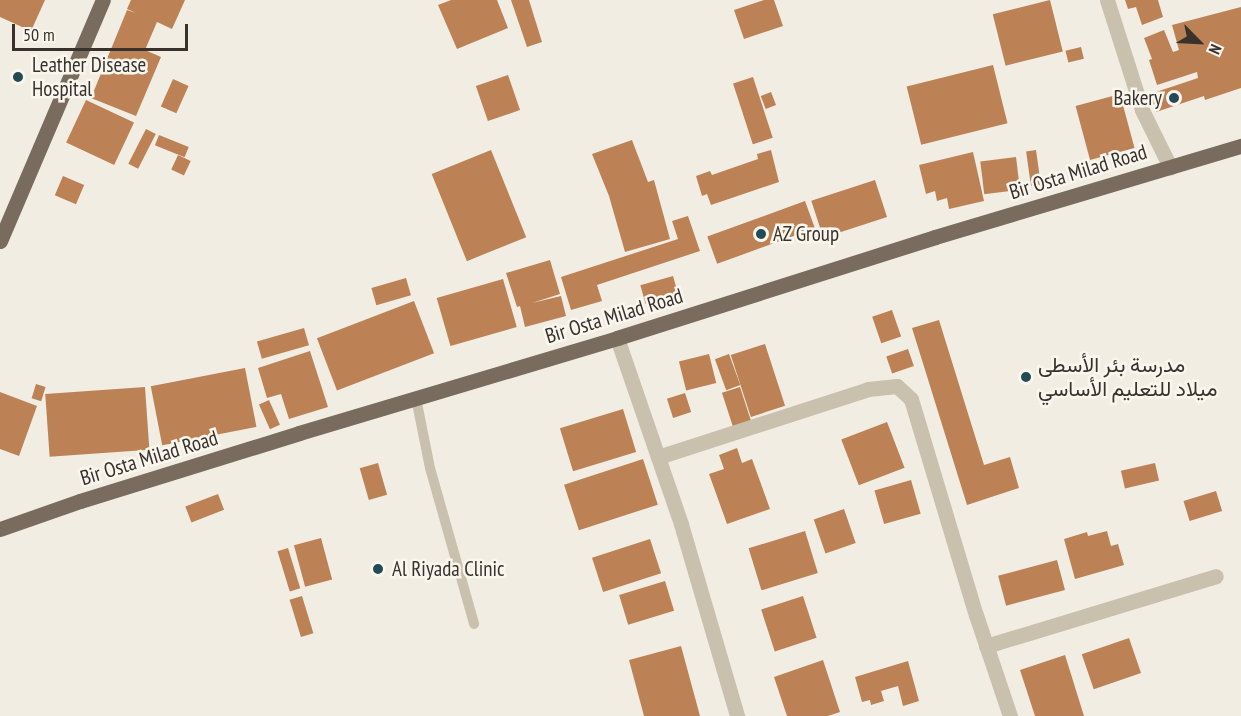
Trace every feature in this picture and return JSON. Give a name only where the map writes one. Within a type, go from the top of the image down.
[{"type":"main road","points":[[0,241],[103,0]]},
{"type":"main road","name":"Bir Osta Milad Road","points":[[0,529],[80,501],[1241,146]]},
{"type":"street","points":[[1107,0],[1142,110],[1170,167]]},
{"type":"street","points":[[617,338],[681,524],[737,716]]},
{"type":"street","points":[[658,457],[868,389],[897,386],[911,399],[986,646],[1010,716]]},
{"type":"street","points":[[986,646],[1216,576]]},
{"type":"lane","points":[[416,398],[430,468],[474,624]]},
{"type":"building","points":[[0,0],[45,0],[31,31],[0,17]]},
{"type":"building","points":[[131,0],[185,0],[172,29],[157,22],[145,50],[161,57],[136,116],[91,98],[127,10],[136,13],[127,9]]},
{"type":"building","points":[[451,0],[497,0],[508,28],[457,49],[438,5]]},
{"type":"building","points":[[511,0],[529,0],[542,42],[527,47]]},
{"type":"building","points":[[764,0],[774,0],[783,26],[744,39],[734,10]]},
{"type":"building","points":[[1050,0],[1063,51],[1006,66],[993,14]]},
{"type":"building","points":[[1125,0],[1158,0],[1163,17],[1142,25],[1136,7],[1128,9]]},
{"type":"building","points":[[1241,7],[1241,88],[1205,100],[1204,96],[1156,112],[1150,94],[1198,78],[1197,72],[1157,85],[1149,60],[1152,59],[1144,38],[1164,30],[1173,52],[1179,50],[1172,25]]},
{"type":"building","points":[[1081,47],[1084,59],[1068,63],[1065,51]]},
{"type":"building","points":[[993,65],[1008,123],[921,145],[907,87]]},
{"type":"building","points":[[508,75],[520,110],[488,121],[476,86]]},
{"type":"building","points":[[753,77],[773,138],[753,144],[733,83]]},
{"type":"building","points":[[173,79],[189,86],[176,113],[161,106]]},
{"type":"building","points":[[771,92],[776,105],[766,109],[761,96]]},
{"type":"building","points":[[1120,94],[1134,148],[1090,160],[1076,106]]},
{"type":"building","points":[[86,100],[134,122],[114,165],[66,143]]},
{"type":"building","points":[[146,129],[156,134],[138,169],[128,164]]},
{"type":"building","points":[[159,135],[189,147],[185,157],[155,145]]},
{"type":"building","points":[[632,140],[648,182],[654,180],[670,239],[625,252],[609,196],[592,154]]},
{"type":"building","points":[[491,150],[526,237],[467,261],[432,174]]},
{"type":"building","points":[[771,150],[779,182],[711,205],[707,194],[702,196],[696,176],[710,171],[712,175],[758,159],[757,154]]},
{"type":"building","points":[[1036,150],[1041,185],[1031,186],[1026,151]]},
{"type":"building","points":[[973,152],[984,201],[949,209],[947,198],[937,201],[935,191],[926,194],[919,165]]},
{"type":"building","points":[[178,155],[191,161],[184,175],[171,170]]},
{"type":"building","points":[[1016,157],[1020,190],[984,194],[980,161]]},
{"type":"building","points":[[63,176],[84,185],[76,204],[55,195]]},
{"type":"building","points":[[875,180],[887,217],[823,238],[811,201]]},
{"type":"building","name":"AZ Group","points":[[805,201],[815,228],[717,264],[707,237]]},
{"type":"building","points":[[688,216],[700,251],[597,285],[602,301],[571,310],[561,277],[678,239],[672,221]]},
{"type":"building","points":[[550,260],[560,294],[532,303],[561,296],[566,316],[525,327],[520,306],[517,307],[506,273]]},
{"type":"building","points":[[673,276],[678,294],[646,304],[640,285]]},
{"type":"building","points":[[406,278],[411,295],[376,305],[371,288]]},
{"type":"building","points":[[503,279],[517,327],[450,346],[437,298]]},
{"type":"building","points":[[414,301],[434,353],[337,391],[317,338]]},
{"type":"building","points":[[892,310],[901,336],[881,343],[872,317]]},
{"type":"building","points":[[939,320],[984,465],[1010,457],[1019,488],[967,505],[912,328]]},
{"type":"building","points":[[304,328],[309,345],[262,359],[257,342]]},
{"type":"building","points":[[765,344],[785,406],[751,417],[731,355]]},
{"type":"building","points":[[908,349],[914,366],[892,374],[886,356]]},
{"type":"building","points":[[310,351],[328,407],[289,419],[281,394],[267,398],[258,368]]},
{"type":"building","points":[[709,354],[716,383],[686,391],[679,361]]},
{"type":"building","points":[[729,354],[740,385],[726,390],[715,359]]},
{"type":"building","points":[[245,368],[256,427],[162,445],[151,386]]},
{"type":"building","points":[[36,384],[46,387],[41,401],[32,398]]},
{"type":"building","points":[[145,387],[149,450],[50,457],[45,394]]},
{"type":"building","points":[[740,387],[751,421],[733,427],[722,393]]},
{"type":"building","points":[[0,392],[37,406],[19,456],[0,449]]},
{"type":"building","points":[[685,393],[691,412],[673,418],[667,399]]},
{"type":"building","points":[[269,400],[280,425],[270,429],[259,404]]},
{"type":"building","points":[[623,409],[636,452],[573,471],[560,428]]},
{"type":"building","points":[[887,422],[905,468],[859,485],[841,440]]},
{"type":"building","points":[[737,448],[742,463],[752,459],[770,509],[727,524],[709,474],[724,469],[719,455]]},
{"type":"building","points":[[643,459],[658,505],[579,530],[564,485]]},
{"type":"building","points":[[378,463],[387,495],[369,500],[360,468]]},
{"type":"building","points":[[1155,463],[1159,481],[1125,488],[1121,471]]},
{"type":"building","points":[[911,480],[921,514],[884,524],[874,490]]},
{"type":"building","points":[[1216,491],[1222,511],[1190,521],[1183,501]]},
{"type":"building","points":[[218,494],[224,510],[191,522],[185,507]]},
{"type":"building","points":[[844,509],[856,543],[825,553],[814,519]]},
{"type":"building","points":[[805,531],[818,573],[761,590],[749,548]]},
{"type":"building","points":[[1107,531],[1111,546],[1118,544],[1124,565],[1075,579],[1064,539],[1087,532],[1088,536]]},
{"type":"building","points":[[321,538],[332,580],[305,587],[294,545]]},
{"type":"building","points":[[650,539],[661,573],[603,592],[592,558]]},
{"type":"building","points":[[288,548],[300,588],[290,591],[277,551]]},
{"type":"building","points":[[1057,560],[1065,590],[1006,606],[998,576]]},
{"type":"building","points":[[665,581],[674,611],[628,625],[619,595]]},
{"type":"building","points":[[302,596],[313,633],[301,637],[290,600]]},
{"type":"building","points":[[803,596],[817,638],[775,651],[761,610]]},
{"type":"building","points":[[1129,638],[1141,673],[1094,689],[1082,654]]},
{"type":"building","points":[[681,646],[700,716],[644,716],[629,660]]},
{"type":"building","points":[[1065,655],[1084,716],[1035,716],[1020,670]]},
{"type":"building","points":[[823,660],[840,712],[828,716],[787,716],[774,677]]},
{"type":"building","points":[[908,661],[919,701],[903,706],[898,686],[881,691],[884,701],[871,705],[870,700],[862,702],[855,677]]},
{"type":"place","name":"Leather Disease Hospital","points":[[18,77]]},
{"type":"place","name":"Bakery","points":[[1174,98]]},
{"type":"place","name":"AZ Group","points":[[761,234]]},
{"type":"place","name":"مدرسة بئر الأسطى ميلاد للتعليم الأساسي","points":[[1026,377]]},
{"type":"place","name":"Al Riyada Clinic","points":[[378,569]]}]
